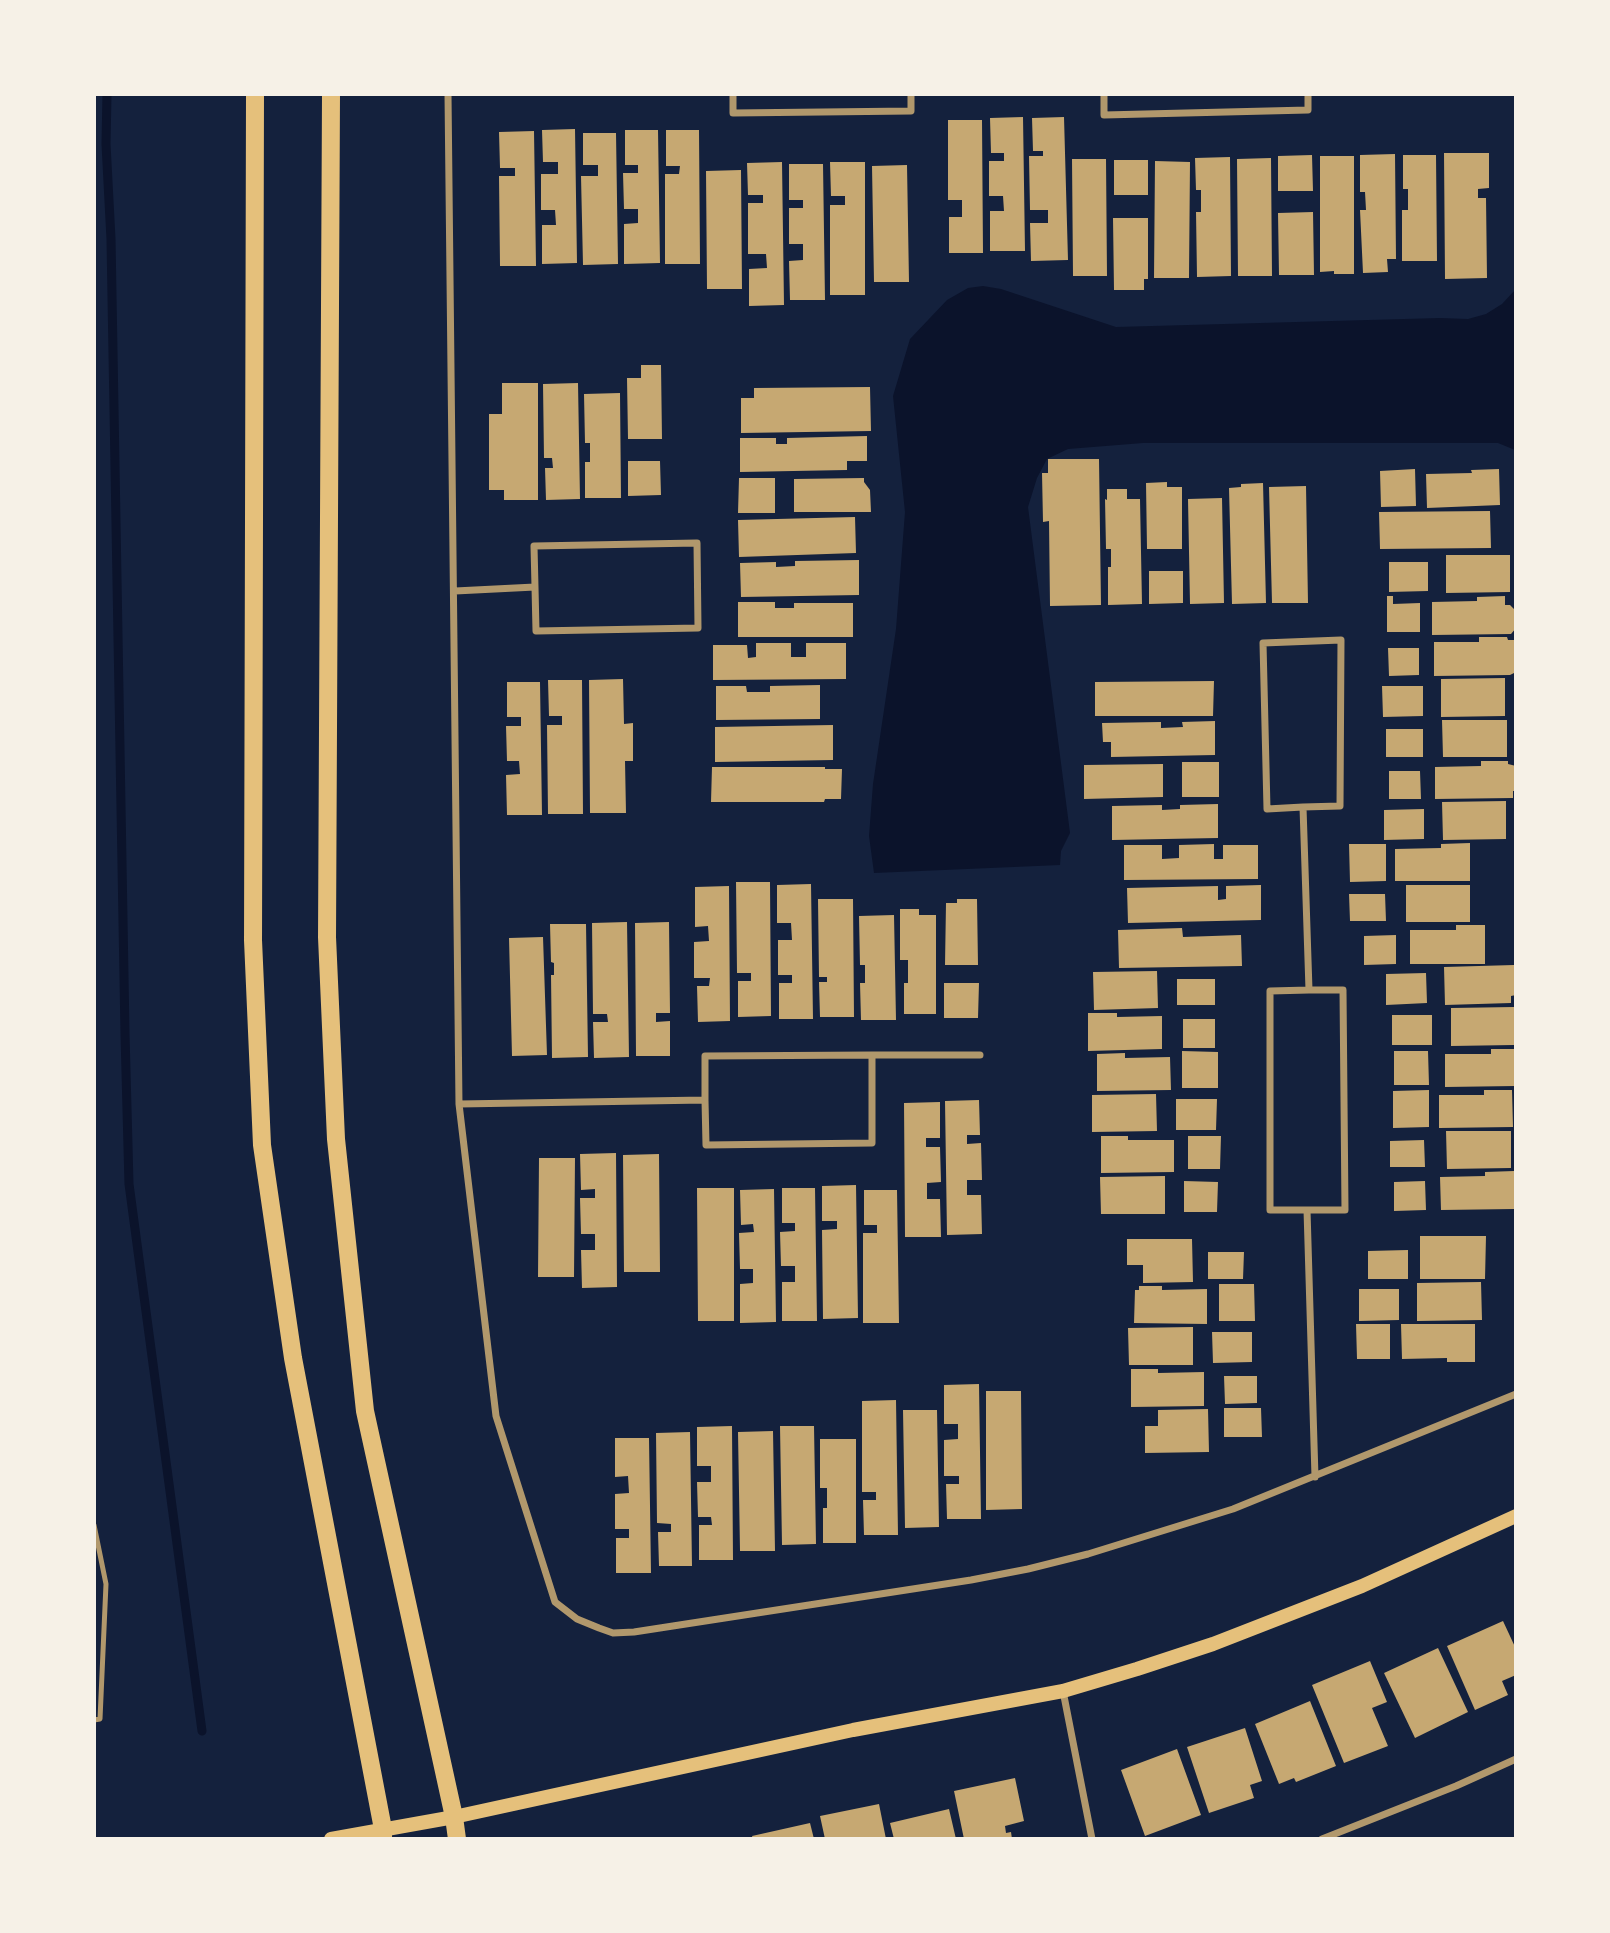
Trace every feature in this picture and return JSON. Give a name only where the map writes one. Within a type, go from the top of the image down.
[{"type":"main road","points":[[255,94],[253,926],[262,1145],[293,1358],[383,1834]]},
{"type":"main road","points":[[331,94],[327,937],[336,1139],[365,1411],[457,1839]]},
{"type":"main road","points":[[331,1839],[383,1834],[853,1730],[1063,1690],[1137,1670],[1213,1644],[1362,1586],[1516,1516]]},
{"type":"street","points":[[448,94],[459,1104],[496,1416],[555,1602],[577,1619],[599,1628],[613,1633],[634,1632],[1028,1569],[1088,1554],[1233,1509],[1516,1394]]},
{"type":"street","points":[[733,94],[733,113],[911,111],[911,94]]},
{"type":"street","points":[[1104,94],[1104,115],[1308,110],[1308,94]]},
{"type":"street","points":[[697,543],[698,628],[536,631],[535,587],[534,546],[697,543]]},
{"type":"street","points":[[455,591],[535,587]]},
{"type":"street","points":[[1341,640],[1340,806],[1303,807],[1267,809],[1264,643],[1341,640]]},
{"type":"street","points":[[1303,807],[1309,990]]},
{"type":"street","points":[[1343,990],[1345,1210],[1307,1210],[1270,1210],[1270,992],[1343,990]]},
{"type":"street","points":[[872,1055],[872,1143],[706,1145],[705,1056],[872,1055],[980,1055]]},
{"type":"street","points":[[459,1104],[705,1100]]},
{"type":"street","points":[[1307,1210],[1315,1477]]},
{"type":"street","points":[[1063,1690],[1092,1839]]},
{"type":"street","points":[[1322,1839],[1516,1759]]},
{"type":"lane","points":[[94,1524],[106,1584],[100,1719],[94,1720]]},
{"type":"water","points":[[983,286],[1001,289],[1116,327],[1468,319],[1486,314],[1502,304],[1515,290],[1515,450],[1498,443],[1143,443],[1068,449],[1047,459],[1037,478],[1028,507],[1070,833],[1061,851],[1060,865],[874,873],[869,836],[873,784],[896,629],[905,512],[893,396],[910,339],[947,300],[968,288]]},
{"type":"building","points":[[1023,117],[1025,251],[990,251],[990,211],[1004,211],[1003,196],[989,196],[989,161],[1004,161],[1004,153],[991,153],[990,118]]},
{"type":"building","points":[[1064,117],[1068,260],[1031,261],[1030,223],[1048,223],[1048,210],[1030,210],[1029,156],[1043,156],[1043,151],[1033,151],[1032,118]]},
{"type":"building","points":[[948,120],[982,120],[983,253],[949,253],[949,217],[962,217],[962,200],[948,200]]},
{"type":"building","points":[[575,129],[577,263],[542,264],[542,225],[556,225],[555,210],[541,210],[541,174],[558,174],[558,162],[543,162],[542,130]]},
{"type":"building","points":[[625,130],[658,130],[660,263],[624,264],[624,224],[638,223],[638,209],[624,209],[623,173],[638,173],[638,165],[625,165]]},
{"type":"building","points":[[666,130],[699,130],[700,264],[665,264],[665,174],[679,174],[680,166],[666,166]]},
{"type":"building","points":[[534,131],[536,266],[500,266],[499,176],[515,176],[515,168],[500,168],[499,132]]},
{"type":"building","points":[[583,133],[616,133],[618,264],[583,265],[581,176],[598,176],[598,165],[583,165]]},
{"type":"building","points":[[1444,153],[1489,153],[1489,188],[1478,189],[1478,198],[1486,198],[1487,278],[1445,279]]},
{"type":"building","points":[[1395,154],[1396,259],[1387,259],[1388,272],[1363,273],[1360,210],[1366,210],[1365,192],[1360,192],[1360,155]]},
{"type":"building","points":[[1312,155],[1313,191],[1278,191],[1278,156]]},
{"type":"building","points":[[1403,155],[1436,155],[1437,261],[1402,261],[1402,210],[1408,210],[1408,189],[1403,189]]},
{"type":"building","points":[[1320,156],[1354,156],[1354,274],[1320,272]]},
{"type":"building","points":[[1230,157],[1231,276],[1197,277],[1196,212],[1201,212],[1201,190],[1196,190],[1195,158]]},
{"type":"building","points":[[1271,158],[1272,276],[1238,276],[1237,159]]},
{"type":"building","points":[[1072,159],[1106,159],[1107,276],[1073,276]]},
{"type":"building","points":[[1114,160],[1148,160],[1148,195],[1114,195]]},
{"type":"building","points":[[1155,161],[1190,162],[1189,278],[1154,278]]},
{"type":"building","points":[[782,162],[784,305],[749,306],[749,269],[767,268],[766,254],[748,254],[748,203],[763,203],[763,195],[748,195],[747,163]]},
{"type":"building","points":[[830,162],[865,162],[865,295],[830,295],[830,205],[845,205],[845,196],[831,196]]},
{"type":"building","points":[[789,164],[823,164],[825,300],[790,300],[789,261],[803,260],[803,244],[789,244],[789,208],[803,208],[803,200],[789,200]]},
{"type":"building","points":[[907,165],[909,282],[874,282],[872,166]]},
{"type":"building","points":[[741,170],[742,289],[707,289],[706,171]]},
{"type":"building","points":[[1313,212],[1314,275],[1279,275],[1278,213]]},
{"type":"building","points":[[1113,218],[1148,218],[1148,279],[1144,279],[1144,290],[1114,290]]},
{"type":"building","points":[[641,365],[661,365],[662,439],[628,439],[627,378],[641,378]]},
{"type":"building","points":[[502,383],[538,383],[538,500],[504,500],[504,490],[489,490],[489,414],[502,414]]},
{"type":"building","points":[[578,383],[580,499],[546,500],[545,468],[553,468],[552,458],[544,458],[543,384]]},
{"type":"building","points":[[870,387],[871,431],[741,433],[741,398],[754,398],[754,388]]},
{"type":"building","points":[[620,393],[621,498],[585,498],[585,462],[590,462],[590,443],[585,443],[584,394]]},
{"type":"building","points":[[867,436],[867,461],[847,461],[847,470],[740,472],[740,438],[776,438],[776,444],[787,444],[787,438]]},
{"type":"building","points":[[1048,459],[1099,459],[1101,605],[1050,606],[1049,521],[1043,522],[1042,473],[1048,473]]},
{"type":"building","points":[[628,461],[660,461],[661,495],[628,496]]},
{"type":"building","points":[[1415,469],[1416,506],[1381,507],[1380,471]]},
{"type":"building","points":[[1499,469],[1500,505],[1427,508],[1426,474],[1472,473],[1471,470]]},
{"type":"building","points":[[739,478],[775,478],[775,513],[738,513]]},
{"type":"building","points":[[864,478],[870,490],[871,512],[794,512],[794,479]]},
{"type":"building","points":[[1167,482],[1167,487],[1182,487],[1182,549],[1147,549],[1146,483]]},
{"type":"building","points":[[1263,483],[1266,603],[1232,604],[1229,488],[1241,487],[1241,484]]},
{"type":"building","points":[[1306,486],[1308,603],[1272,603],[1269,487]]},
{"type":"building","points":[[1107,489],[1127,489],[1127,499],[1140,499],[1142,604],[1108,605],[1111,549],[1106,549]]},
{"type":"building","points":[[1222,498],[1224,603],[1190,604],[1188,499]]},
{"type":"building","points":[[1490,511],[1491,548],[1380,549],[1379,512]]},
{"type":"building","points":[[855,517],[856,553],[739,557],[738,520]]},
{"type":"building","points":[[1446,555],[1510,555],[1510,592],[1446,593]]},
{"type":"building","points":[[859,560],[859,595],[741,597],[740,563],[776,562],[776,567],[795,566],[795,561]]},
{"type":"building","points":[[1389,562],[1428,562],[1428,591],[1389,592]]},
{"type":"building","points":[[1149,571],[1183,571],[1183,603],[1149,604]]},
{"type":"building","points":[[1387,596],[1393,596],[1393,604],[1420,603],[1420,632],[1387,632]]},
{"type":"building","points":[[1505,596],[1505,605],[1510,605],[1515,610],[1516,628],[1511,634],[1432,635],[1432,602],[1477,601],[1477,597]]},
{"type":"building","points":[[738,602],[775,602],[775,608],[794,608],[794,603],[853,603],[853,637],[738,637]]},
{"type":"building","points":[[1479,637],[1507,637],[1508,640],[1516,640],[1516,672],[1510,675],[1434,676],[1434,642],[1479,642]]},
{"type":"building","points":[[756,643],[791,643],[791,657],[806,657],[806,643],[846,643],[846,679],[713,680],[713,645],[747,645],[748,658],[756,657]]},
{"type":"building","points":[[1388,648],[1419,648],[1419,675],[1389,676]]},
{"type":"building","points":[[1505,678],[1505,716],[1441,717],[1441,679]]},
{"type":"building","points":[[623,679],[624,724],[633,723],[633,761],[625,761],[626,813],[590,813],[589,680]]},
{"type":"building","points":[[548,680],[582,680],[583,814],[548,814],[547,725],[562,725],[562,716],[549,716]]},
{"type":"building","points":[[1214,681],[1213,716],[1095,716],[1095,682]]},
{"type":"building","points":[[507,682],[540,682],[542,815],[507,815],[506,775],[520,774],[519,761],[507,761],[506,726],[521,726],[521,717],[507,717]]},
{"type":"building","points":[[820,685],[820,719],[716,720],[716,686],[746,686],[747,692],[770,692],[770,686]]},
{"type":"building","points":[[1382,686],[1423,686],[1423,716],[1383,717]]},
{"type":"building","points":[[1442,720],[1507,720],[1507,757],[1443,757]]},
{"type":"building","points":[[1215,721],[1215,755],[1111,757],[1111,742],[1103,742],[1102,723],[1161,722],[1161,728],[1183,727],[1182,722]]},
{"type":"building","points":[[833,725],[833,760],[715,762],[715,727]]},
{"type":"building","points":[[1386,729],[1423,729],[1423,757],[1386,757]]},
{"type":"building","points":[[1481,761],[1508,761],[1508,764],[1516,766],[1516,791],[1513,791],[1513,798],[1435,799],[1435,767],[1481,766]]},
{"type":"building","points":[[1182,762],[1219,762],[1219,797],[1182,797]]},
{"type":"building","points":[[1163,764],[1163,797],[1084,799],[1084,765]]},
{"type":"building","points":[[712,767],[842,769],[841,799],[825,799],[824,802],[711,802]]},
{"type":"building","points":[[1389,771],[1420,771],[1421,799],[1389,799]]},
{"type":"building","points":[[1506,801],[1506,839],[1443,840],[1442,802]]},
{"type":"building","points":[[1218,804],[1218,838],[1112,840],[1112,806],[1162,805],[1162,810],[1180,809],[1180,805]]},
{"type":"building","points":[[1424,809],[1424,839],[1384,840],[1384,810]]},
{"type":"building","points":[[1470,843],[1470,881],[1395,881],[1395,849],[1441,848],[1441,844]]},
{"type":"building","points":[[1214,844],[1214,859],[1223,859],[1223,845],[1258,845],[1258,879],[1124,880],[1124,845],[1162,845],[1162,859],[1179,858],[1179,845]]},
{"type":"building","points":[[1349,844],[1386,844],[1386,881],[1350,882]]},
{"type":"building","points":[[736,882],[770,882],[771,1016],[738,1017],[738,981],[751,981],[751,973],[737,973]]},
{"type":"building","points":[[811,884],[813,1019],[779,1019],[779,983],[792,983],[792,975],[778,975],[778,940],[792,940],[791,923],[777,923],[777,885]]},
{"type":"building","points":[[1261,885],[1261,920],[1128,923],[1127,888],[1218,886],[1218,900],[1226,899],[1226,886]]},
{"type":"building","points":[[1406,885],[1470,885],[1470,922],[1406,922]]},
{"type":"building","points":[[729,886],[730,1021],[698,1022],[697,986],[709,986],[710,978],[694,978],[694,942],[709,941],[708,926],[695,927],[695,887]]},
{"type":"building","points":[[1349,894],[1385,894],[1386,921],[1350,921]]},
{"type":"building","points":[[818,899],[853,899],[854,1017],[820,1017],[819,982],[827,982],[827,977],[819,977]]},
{"type":"building","points":[[957,899],[977,899],[978,965],[945,965],[946,903],[957,903]]},
{"type":"building","points":[[900,909],[919,909],[919,915],[936,915],[936,1014],[904,1014],[904,983],[908,983],[908,960],[900,960]]},
{"type":"building","points":[[894,915],[896,1020],[861,1020],[860,983],[865,983],[865,965],[860,965],[859,916]]},
{"type":"building","points":[[627,922],[629,1057],[594,1058],[593,1022],[608,1022],[607,1014],[593,1014],[592,923]]},
{"type":"building","points":[[669,922],[670,1013],[656,1013],[656,1022],[670,1021],[670,1056],[636,1056],[635,923]]},
{"type":"building","points":[[550,924],[586,924],[588,1057],[552,1058],[551,975],[554,975],[554,963],[551,962]]},
{"type":"building","points":[[1456,925],[1485,925],[1485,964],[1410,964],[1410,930],[1456,930]]},
{"type":"building","points":[[1182,928],[1183,937],[1241,935],[1242,966],[1119,968],[1118,930]]},
{"type":"building","points":[[1396,935],[1396,964],[1364,965],[1364,936]]},
{"type":"building","points":[[543,937],[547,1055],[512,1056],[509,938]]},
{"type":"building","points":[[1514,965],[1516,995],[1511,996],[1511,1003],[1445,1005],[1444,967]]},
{"type":"building","points":[[1157,971],[1158,1008],[1094,1010],[1093,972]]},
{"type":"building","points":[[1426,973],[1427,1003],[1386,1005],[1386,974]]},
{"type":"building","points":[[1177,979],[1215,979],[1215,1005],[1177,1005]]},
{"type":"building","points":[[944,983],[979,983],[978,1018],[944,1018]]},
{"type":"building","points":[[1514,1007],[1514,1045],[1451,1046],[1451,1008]]},
{"type":"building","points":[[1088,1013],[1117,1013],[1117,1017],[1162,1016],[1162,1049],[1088,1051]]},
{"type":"building","points":[[1392,1015],[1432,1015],[1432,1045],[1392,1045]]},
{"type":"building","points":[[1183,1019],[1215,1019],[1215,1048],[1183,1048]]},
{"type":"building","points":[[1491,1049],[1516,1049],[1516,1086],[1445,1087],[1445,1054],[1491,1054]]},
{"type":"building","points":[[1182,1051],[1218,1052],[1218,1088],[1182,1088]]},
{"type":"building","points":[[1394,1051],[1428,1051],[1429,1085],[1394,1085]]},
{"type":"building","points":[[1125,1053],[1125,1058],[1170,1057],[1171,1090],[1097,1091],[1097,1054]]},
{"type":"building","points":[[1429,1090],[1429,1127],[1393,1128],[1393,1091]]},
{"type":"building","points":[[1484,1090],[1512,1090],[1513,1127],[1439,1128],[1439,1095],[1484,1095]]},
{"type":"building","points":[[1156,1094],[1157,1131],[1092,1132],[1092,1095]]},
{"type":"building","points":[[1176,1099],[1217,1099],[1216,1130],[1176,1130]]},
{"type":"building","points":[[979,1100],[980,1135],[967,1135],[967,1144],[981,1143],[982,1180],[967,1180],[967,1195],[981,1195],[982,1234],[947,1235],[945,1101]]},
{"type":"building","points":[[940,1102],[940,1138],[926,1138],[926,1147],[940,1147],[941,1182],[927,1183],[927,1199],[940,1199],[941,1237],[905,1237],[904,1103]]},
{"type":"building","points":[[1446,1131],[1511,1131],[1511,1168],[1447,1169]]},
{"type":"building","points":[[1101,1136],[1128,1136],[1128,1140],[1174,1140],[1174,1172],[1101,1173]]},
{"type":"building","points":[[1188,1136],[1221,1136],[1220,1169],[1188,1169]]},
{"type":"building","points":[[1424,1140],[1425,1167],[1390,1167],[1390,1141]]},
{"type":"building","points":[[616,1153],[617,1287],[582,1288],[581,1250],[595,1250],[595,1234],[581,1234],[580,1198],[595,1198],[595,1189],[581,1190],[580,1154]]},
{"type":"building","points":[[659,1154],[660,1272],[624,1272],[623,1155]]},
{"type":"building","points":[[539,1158],[575,1158],[574,1277],[538,1277]]},
{"type":"building","points":[[1514,1171],[1514,1209],[1441,1210],[1440,1177],[1485,1176],[1485,1172]]},
{"type":"building","points":[[1165,1176],[1165,1214],[1101,1214],[1100,1177]]},
{"type":"building","points":[[1184,1181],[1218,1182],[1217,1212],[1184,1212]]},
{"type":"building","points":[[1425,1181],[1426,1210],[1394,1211],[1394,1182]]},
{"type":"building","points":[[856,1185],[858,1318],[823,1319],[822,1230],[837,1229],[837,1221],[822,1221],[822,1186]]},
{"type":"building","points":[[697,1188],[734,1188],[734,1321],[698,1321]]},
{"type":"building","points":[[782,1188],[815,1188],[817,1321],[782,1321],[782,1282],[795,1282],[795,1266],[781,1266],[780,1232],[795,1231],[795,1223],[782,1223]]},
{"type":"building","points":[[774,1189],[776,1322],[740,1323],[740,1284],[753,1283],[753,1269],[740,1269],[739,1233],[754,1232],[753,1224],[741,1225],[740,1190]]},
{"type":"building","points":[[864,1190],[897,1190],[899,1323],[863,1323],[863,1233],[877,1233],[877,1225],[864,1225]]},
{"type":"building","points":[[1420,1236],[1486,1236],[1485,1279],[1420,1279]]},
{"type":"building","points":[[1127,1239],[1192,1239],[1193,1282],[1143,1283],[1143,1265],[1127,1265]]},
{"type":"building","points":[[1408,1250],[1408,1279],[1368,1279],[1368,1251]]},
{"type":"building","points":[[1208,1252],[1244,1252],[1243,1279],[1208,1279]]},
{"type":"building","points":[[1481,1282],[1482,1320],[1417,1321],[1417,1283]]},
{"type":"building","points":[[1219,1284],[1254,1284],[1255,1321],[1219,1321]]},
{"type":"building","points":[[1139,1286],[1162,1286],[1162,1290],[1207,1289],[1207,1324],[1134,1323],[1135,1290],[1139,1290]]},
{"type":"building","points":[[1359,1289],[1399,1289],[1399,1320],[1359,1321]]},
{"type":"building","points":[[1356,1324],[1390,1324],[1390,1359],[1357,1359]]},
{"type":"building","points":[[1401,1324],[1475,1324],[1475,1362],[1447,1362],[1447,1358],[1402,1359]]},
{"type":"building","points":[[1193,1327],[1193,1365],[1129,1365],[1128,1328]]},
{"type":"building","points":[[1212,1332],[1252,1332],[1252,1362],[1213,1363]]},
{"type":"building","points":[[1131,1369],[1158,1369],[1158,1373],[1204,1372],[1204,1406],[1131,1407]]},
{"type":"building","points":[[1224,1376],[1257,1376],[1257,1403],[1225,1404]]},
{"type":"building","points":[[979,1384],[981,1519],[947,1519],[946,1484],[959,1484],[959,1476],[944,1476],[944,1440],[958,1439],[958,1424],[944,1424],[944,1385]]},
{"type":"building","points":[[986,1391],[1021,1391],[1022,1509],[986,1510]]},
{"type":"building","points":[[896,1400],[898,1535],[864,1535],[863,1500],[876,1500],[876,1492],[862,1492],[862,1401]]},
{"type":"building","points":[[1224,1408],[1261,1408],[1262,1437],[1224,1437]]},
{"type":"building","points":[[1208,1409],[1209,1452],[1145,1453],[1145,1426],[1158,1426],[1158,1410]]},
{"type":"building","points":[[903,1410],[937,1410],[939,1527],[905,1528]]},
{"type":"building","points":[[732,1426],[733,1560],[699,1560],[699,1525],[712,1525],[711,1517],[698,1517],[697,1482],[711,1482],[711,1466],[697,1466],[697,1427]]},
{"type":"building","points":[[780,1426],[814,1426],[816,1544],[782,1545]]},
{"type":"building","points":[[773,1431],[775,1551],[740,1551],[738,1432]]},
{"type":"building","points":[[690,1432],[692,1566],[659,1566],[658,1532],[671,1532],[671,1524],[657,1523],[656,1433]]},
{"type":"building","points":[[615,1438],[649,1438],[651,1573],[616,1573],[616,1538],[629,1538],[629,1529],[615,1529],[615,1494],[629,1493],[628,1476],[615,1477]]},
{"type":"building","points":[[820,1439],[856,1439],[856,1543],[823,1543],[823,1508],[827,1508],[827,1488],[820,1488]]},
{"type":"building","points":[[1503,1621],[1516,1649],[1516,1675],[1502,1681],[1508,1695],[1475,1710],[1447,1646]]},
{"type":"building","points":[[1438,1648],[1468,1712],[1415,1738],[1384,1673]]},
{"type":"building","points":[[1370,1661],[1387,1702],[1372,1708],[1388,1746],[1344,1763],[1312,1685]]},
{"type":"building","points":[[1310,1701],[1336,1766],[1296,1782],[1294,1778],[1279,1784],[1255,1724]]},
{"type":"building","points":[[1245,1728],[1262,1781],[1250,1785],[1254,1798],[1209,1813],[1187,1747]]},
{"type":"building","points":[[1177,1749],[1201,1815],[1145,1836],[1121,1770]]},
{"type":"building","points":[[1015,1778],[1024,1821],[1005,1826],[1006,1833],[1011,1832],[1012,1839],[964,1839],[954,1791]]},
{"type":"building","points":[[879,1804],[886,1839],[825,1839],[820,1816]]},
{"type":"building","points":[[949,1809],[956,1839],[894,1839],[890,1823]]},
{"type":"building","points":[[810,1823],[814,1839],[753,1839],[752,1836]]},
{"type":"waterway","points":[[107,94],[129,1184],[202,1731]]}]
